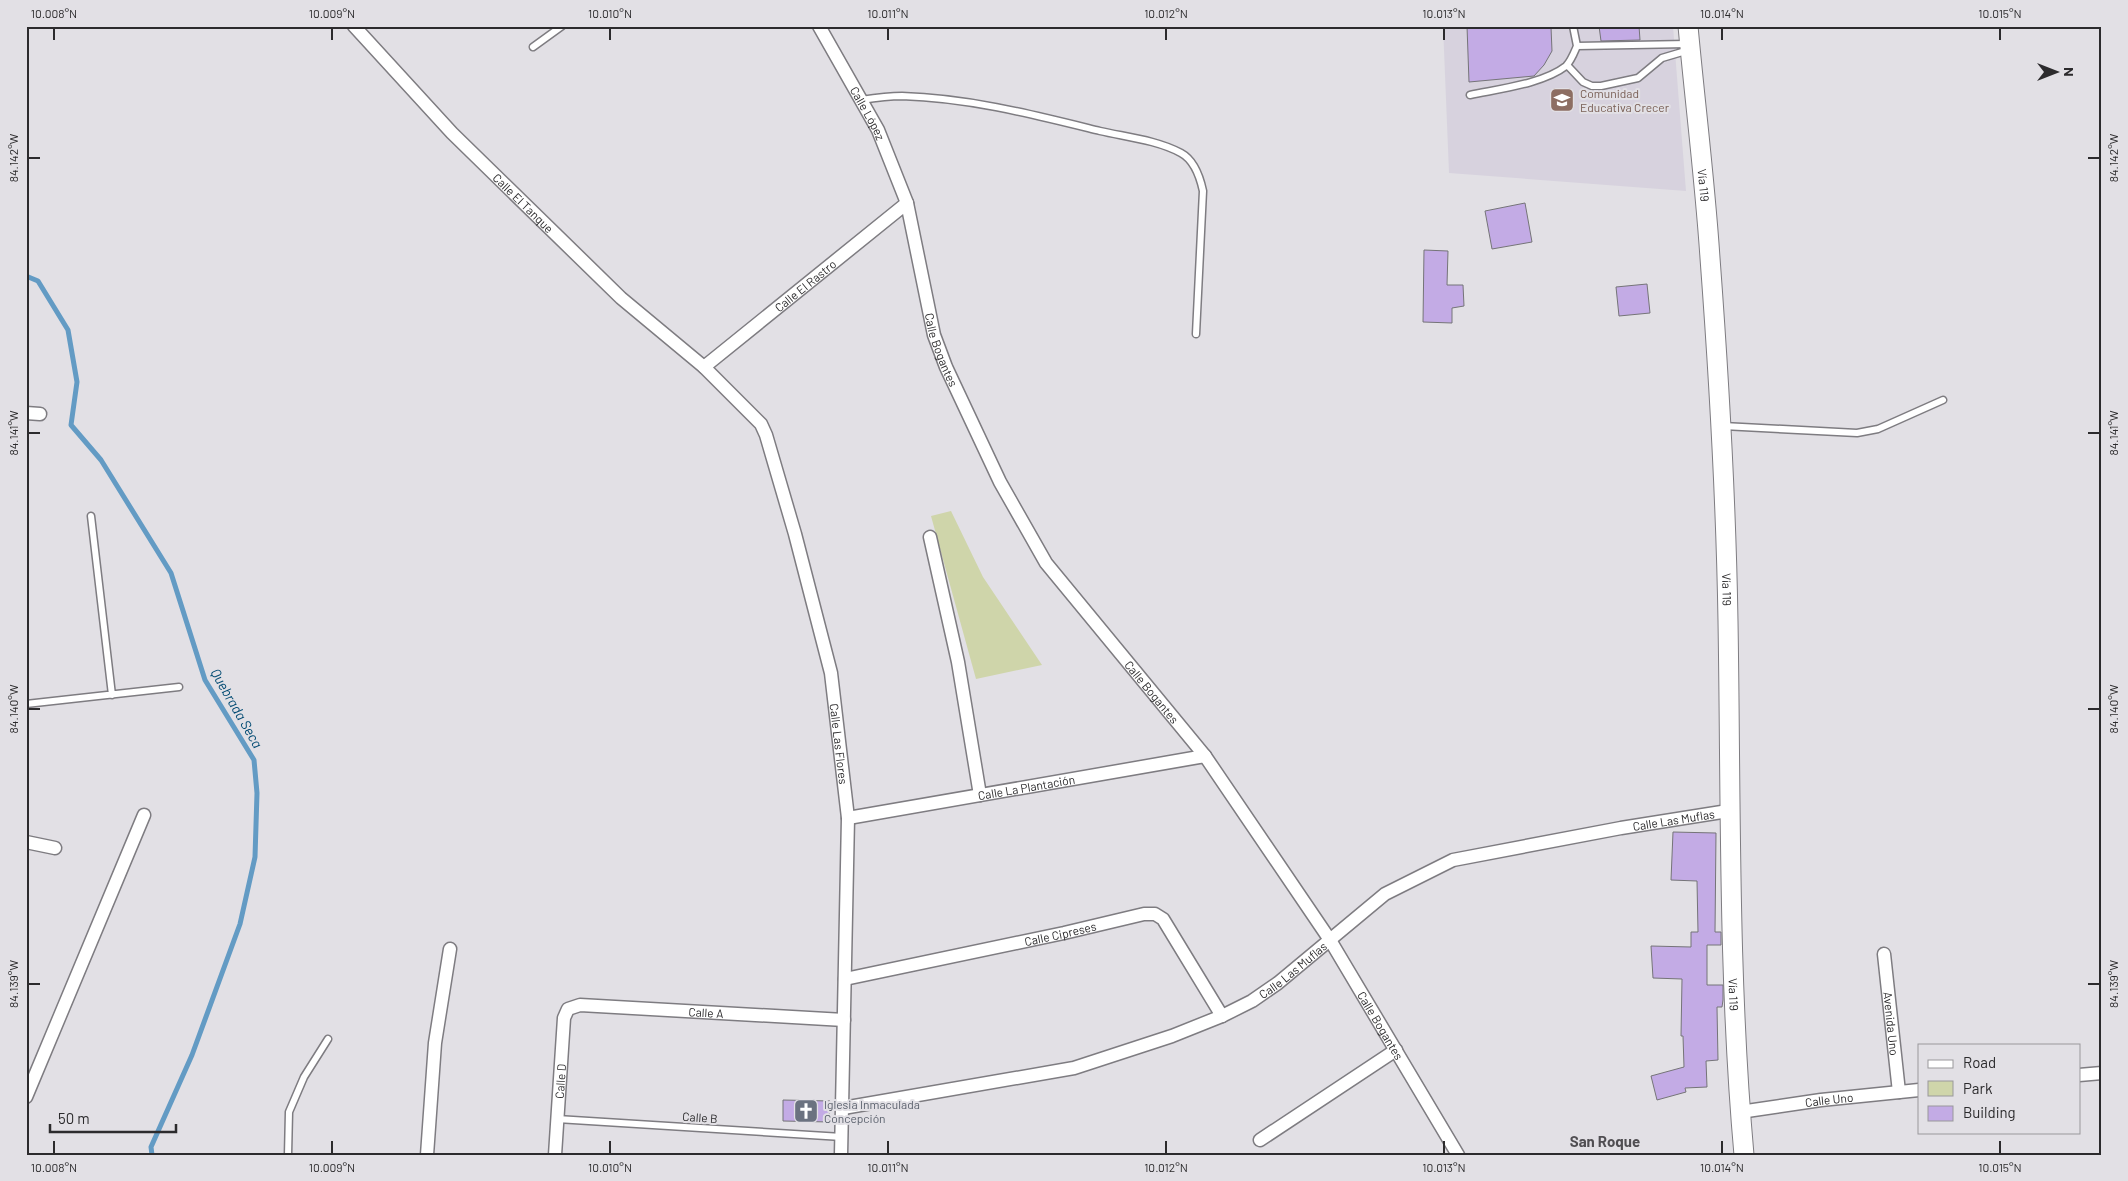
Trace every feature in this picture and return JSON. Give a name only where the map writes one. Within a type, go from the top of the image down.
[{"type":"main road","name":"Vía 119","points":[[1689,40],[1710,256],[1719,426],[1728,619],[1728,812],[1740,1112],[1744,1155]]},
{"type":"street","name":"Calle El Tanque","points":[[354,26],[452,133],[620,298],[704,367]]},
{"type":"street","name":"Calle López","points":[[819,26],[878,130],[907,203]]},
{"type":"street","name":"Calle El Rastro","points":[[704,367],[907,203]]},
{"type":"street","name":"Calle Bogantes","points":[[907,203],[934,335],[946,367],[1000,482],[1046,564],[1205,756],[1330,940],[1458,1155]]},
{"type":"street","name":"Calle Las Flores","points":[[704,367],[761,424],[766,435],[795,534],[831,673],[848,818],[841,1155]]},
{"type":"street","points":[[26,414],[40,414]]},
{"type":"street","points":[[930,537],[958,662],[980,795]]},
{"type":"street","name":"Calle La Plantación","points":[[848,818],[1205,756]]},
{"type":"street","name":"Calle Las Muflas","points":[[843,1108],[1074,1068],[1172,1036],[1222,1016],[1278,984],[1385,894],[1453,860],[1621,828],[1728,812]]},
{"type":"street","points":[[26,1097],[144,815]]},
{"type":"street","points":[[26,842],[55,848]]},
{"type":"street","name":"Calle Cipreses","points":[[846,979],[1064,933],[1144,914],[1155,914],[1163,919],[1222,1016]]},
{"type":"street","points":[[427,1155],[435,1043],[450,949]]},
{"type":"street","name":"Avenida Uno","points":[[1884,954],[1899,1092]]},
{"type":"street","name":"Calle A","points":[[568,1008],[580,1005],[844,1020]]},
{"type":"street","name":"Calle D","points":[[555,1155],[564,1018],[568,1008]]},
{"type":"street","points":[[1260,1140],[1396,1050]]},
{"type":"street","points":[[2080,1075],[2102,1073]]},
{"type":"street","name":"Calle Uno","points":[[1740,1112],[1821,1100],[1918,1090]]},
{"type":"lane","points":[[533,47],[562,26]]},
{"type":"lane","points":[[1470,95],[1539,79],[1567,66],[1577,46],[1573,26]]},
{"type":"lane","points":[[1577,46],[1689,40]]},
{"type":"lane","points":[[1567,66],[1583,82],[1592,86],[1606,86],[1638,78],[1662,58],[1689,40]]},
{"type":"lane","points":[[861,100],[901,96],[957,101],[1010,109],[1153,143],[1182,153],[1193,164],[1200,178],[1203,191],[1196,334]]},
{"type":"lane","points":[[1719,426],[1858,433],[1878,429],[1943,400]]},
{"type":"lane","points":[[91,516],[112,695]]},
{"type":"lane","points":[[26,704],[179,688]]},
{"type":"lane","points":[[288,1155],[289,1112],[304,1077],[328,1039]]},
{"type":"lane","name":"Calle B","points":[[557,1119],[842,1137]]},
{"type":"shaded area","name":"Comunidad Educativa Crecer","points":[[1443,26],[1673,26],[1686,191],[1449,173]]},
{"type":"green space","points":[[951,511],[983,577],[1042,665],[976,679],[931,516]]},
{"type":"building","points":[[1467,26],[1551,27],[1552,51],[1544,65],[1534,76],[1469,82]]},
{"type":"building","points":[[1599,26],[1639,26],[1640,40],[1601,41]]},
{"type":"building","points":[[1525,203],[1532,242],[1492,249],[1485,211]]},
{"type":"building","points":[[1424,250],[1448,251],[1447,285],[1463,285],[1464,306],[1452,308],[1452,323],[1423,322]]},
{"type":"building","points":[[1647,284],[1650,313],[1619,316],[1616,287]]},
{"type":"building","points":[[1673,832],[1716,833],[1715,932],[1721,932],[1721,945],[1707,945],[1707,985],[1723,985],[1723,1000],[1722,1007],[1717,1007],[1718,1060],[1706,1061],[1707,1087],[1685,1088],[1686,1092],[1657,1100],[1651,1076],[1684,1067],[1683,1036],[1681,1036],[1682,979],[1653,978],[1651,946],[1691,947],[1691,932],[1698,932],[1697,881],[1671,880]]},
{"type":"building","name":"Iglesia Inmaculada Concepción","points":[[783,1100],[830,1101],[829,1122],[783,1121]]},
{"type":"waterway","name":"Quebrada Seca","points":[[26,276],[38,281],[68,330],[77,382],[71,425],[101,460],[171,573],[205,680],[254,760],[257,793],[255,857],[240,924],[192,1055],[151,1147],[152,1155]]},
{"type":"place","name":"Comunidad Educativa Crecer","points":[[1562,100]]},
{"type":"place","name":"Iglesia Inmaculada Concepción","points":[[806,1111]]},
{"type":"district","name":"San Roque","points":[[1605,1141]]}]
